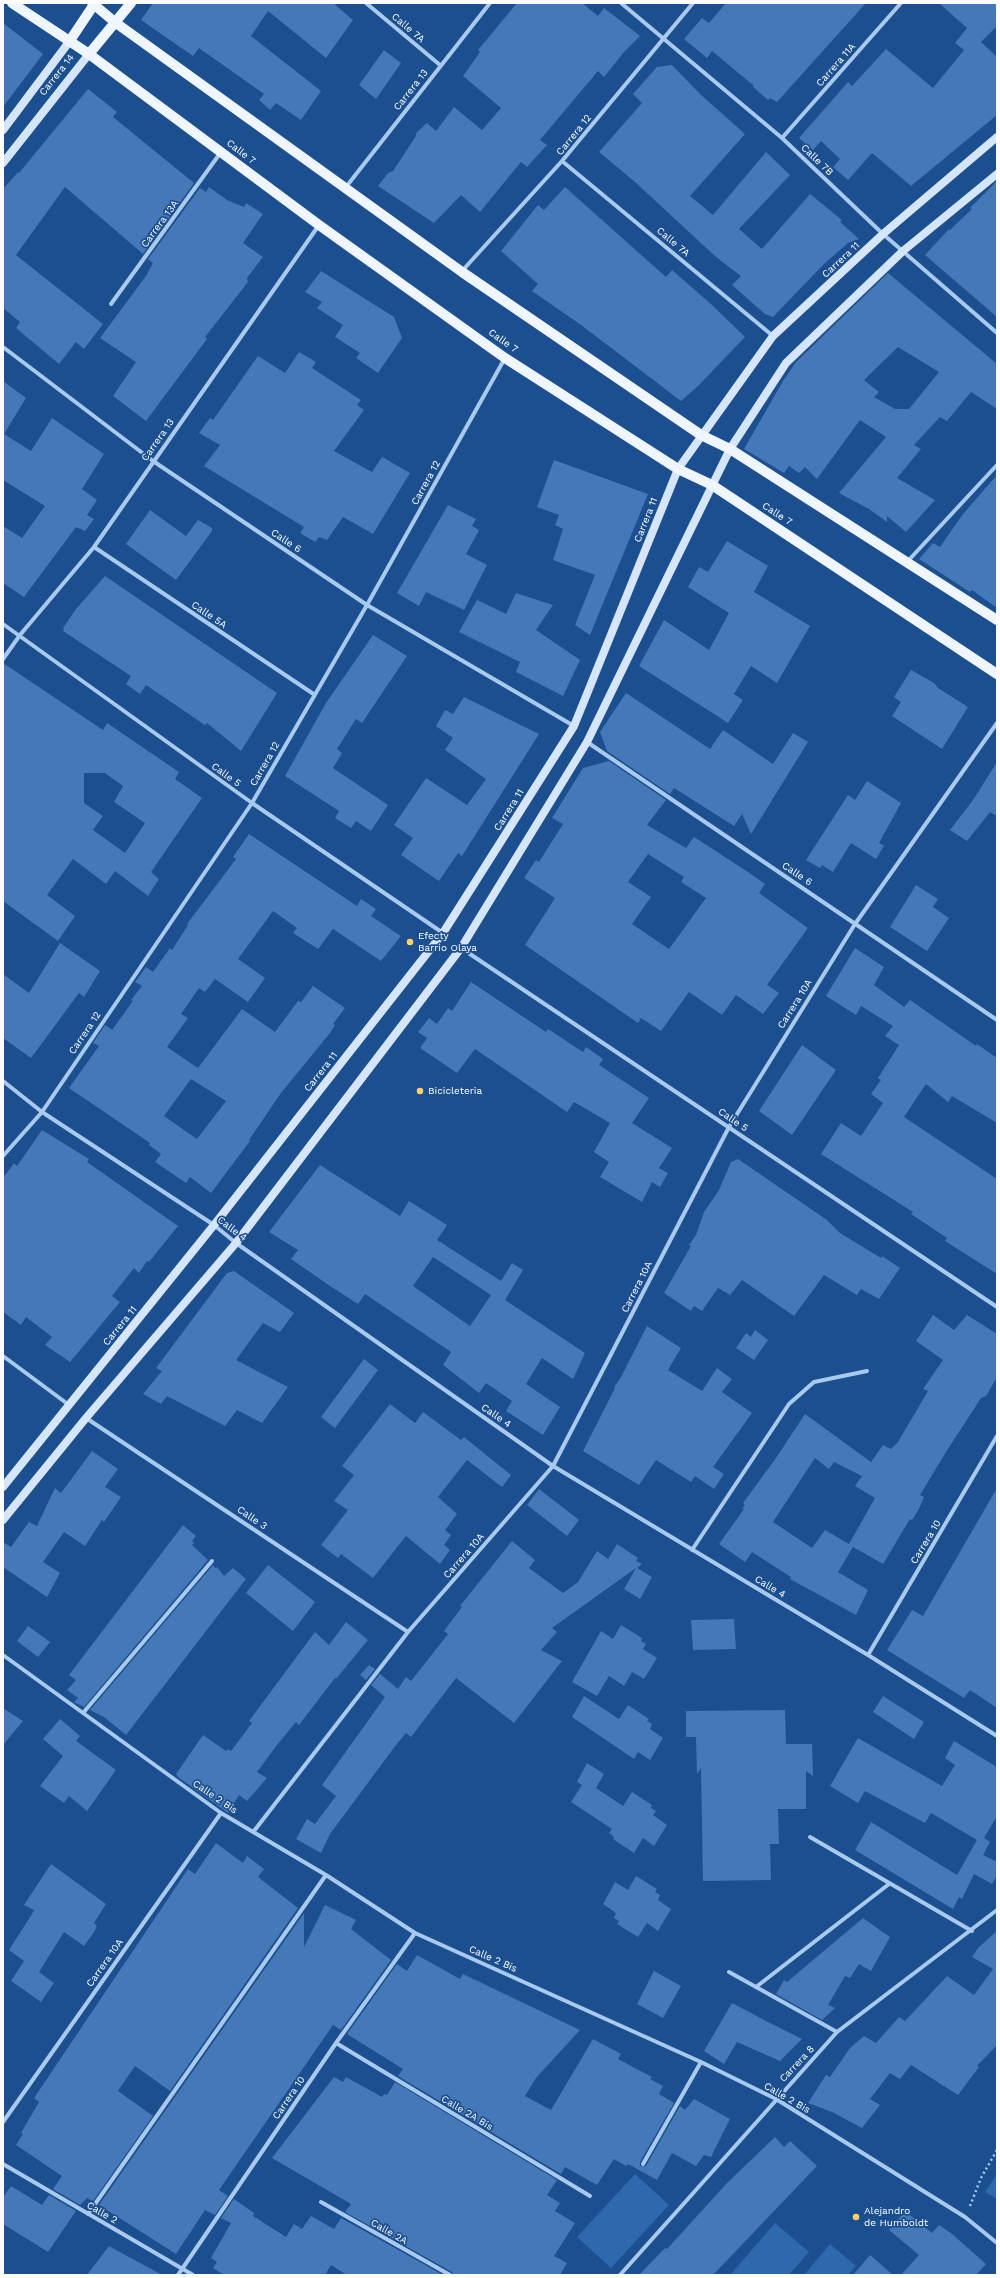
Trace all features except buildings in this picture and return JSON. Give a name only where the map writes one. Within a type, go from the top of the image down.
[{"type":"main road","name":"Calle 7","points":[[12,3],[89,54],[319,225],[505,358],[678,469],[712,485],[997,674]]},
{"type":"main road","name":"Carrera 14","points":[[3,130],[69,42],[94,3]]},
{"type":"main road","points":[[94,3],[116,23],[346,187],[462,272],[701,435],[730,449],[997,620]]},
{"type":"main road","name":"Carrera 14","points":[[3,163],[131,3]]},
{"type":"main road","name":"Carrera 11","points":[[3,1487],[214,1225],[443,933],[574,726],[678,469],[773,336],[883,234],[997,137]]},
{"type":"main road","points":[[3,1520],[86,1418],[236,1243],[461,948],[587,742],[730,449],[786,364],[903,251],[997,174]]},
{"type":"street","name":"Calle 7A","points":[[366,3],[440,65]]},
{"type":"street","name":"Carrera 13","points":[[346,187],[490,3]]},
{"type":"street","name":"Calle 7B","points":[[621,3],[782,138],[883,234],[997,333]]},
{"type":"street","name":"Carrera 12","points":[[462,272],[562,162],[662,38],[693,3]]},
{"type":"street","name":"Carrera 11A","points":[[782,138],[901,3]]},
{"type":"street","name":"Carrera 13A","points":[[112,304],[221,152]]},
{"type":"street","name":"Calle 7A","points":[[562,162],[773,336]]},
{"type":"street","name":"Carrera 13","points":[[3,660],[20,635],[94,547],[319,225]]},
{"type":"street","name":"Calle 6","points":[[3,347],[153,461],[367,606],[574,726]]},
{"type":"street","name":"Carrera 12","points":[[3,1156],[42,1112],[252,803],[367,606],[505,358]]},
{"type":"street","points":[[906,562],[997,465]]},
{"type":"street","name":"Calle 5A","points":[[94,547],[315,695]]},
{"type":"street","name":"Calle 5","points":[[3,624],[252,803],[443,933]]},
{"type":"street","name":"Carrera 10A","points":[[254,1831],[408,1632],[553,1466],[729,1127],[855,924],[997,723]]},
{"type":"street","name":"Calle 6","points":[[587,742],[997,1020]]},
{"type":"street","name":"Calle 5","points":[[461,948],[997,1306]]},
{"type":"street","name":"Calle 4","points":[[3,1082],[42,1112],[214,1225],[236,1243],[553,1466],[868,1655],[997,1736]]},
{"type":"street","points":[[3,1356],[70,1405]]},
{"type":"street","points":[[692,1550],[789,1404],[814,1382],[867,1371]]},
{"type":"street","name":"Calle 3","points":[[86,1418],[408,1632]]},
{"type":"street","name":"Carrera 10","points":[[868,1655],[997,1436]]},
{"type":"street","points":[[83,1713],[212,1561]]},
{"type":"street","name":"Calle 2 Bis","points":[[3,1655],[221,1813],[254,1831],[326,1875],[415,1933],[701,2062],[776,2099],[965,2217],[997,2243]]},
{"type":"street","name":"Carrera 10A","points":[[3,2122],[221,1813]]},
{"type":"street","points":[[810,1837],[889,1884],[972,1930]]},
{"type":"street","points":[[88,2214],[326,1875]]},
{"type":"street","points":[[756,1987],[889,1884]]},
{"type":"street","name":"Carrera 8","points":[[620,2275],[837,2032],[997,1910]]},
{"type":"street","name":"Carrera 10","points":[[178,2275],[336,2043],[415,1933]]},
{"type":"street","points":[[729,1972],[837,2032]]},
{"type":"street","name":"Calle 2A Bis","points":[[336,2043],[590,2196]]},
{"type":"street","points":[[643,2164],[701,2062]]},
{"type":"street","name":"Calle 2","points":[[3,2164],[193,2275]]},
{"type":"street","name":"Calle 2A","points":[[321,2202],[450,2275]]},
{"type":"path","points":[[965,2217],[981,2178],[997,2150]]},
{"type":"shaded area","points":[[635,2174],[669,2205],[611,2268],[577,2237]]},
{"type":"shaded area","points":[[997,2174],[997,2199],[985,2192]]},
{"type":"shaded area","points":[[775,2223],[809,2252],[789,2275],[730,2275]]},
{"type":"shaded area","points":[[830,2244],[856,2266],[848,2275],[804,2275]]},
{"type":"place","name":"Efecty Barrio Olaya","points":[[410,942]]},
{"type":"place","name":"Bicicleteria","points":[[420,1091]]},
{"type":"place","name":"Alejandro de Humboldt","points":[[856,2217]]}]
